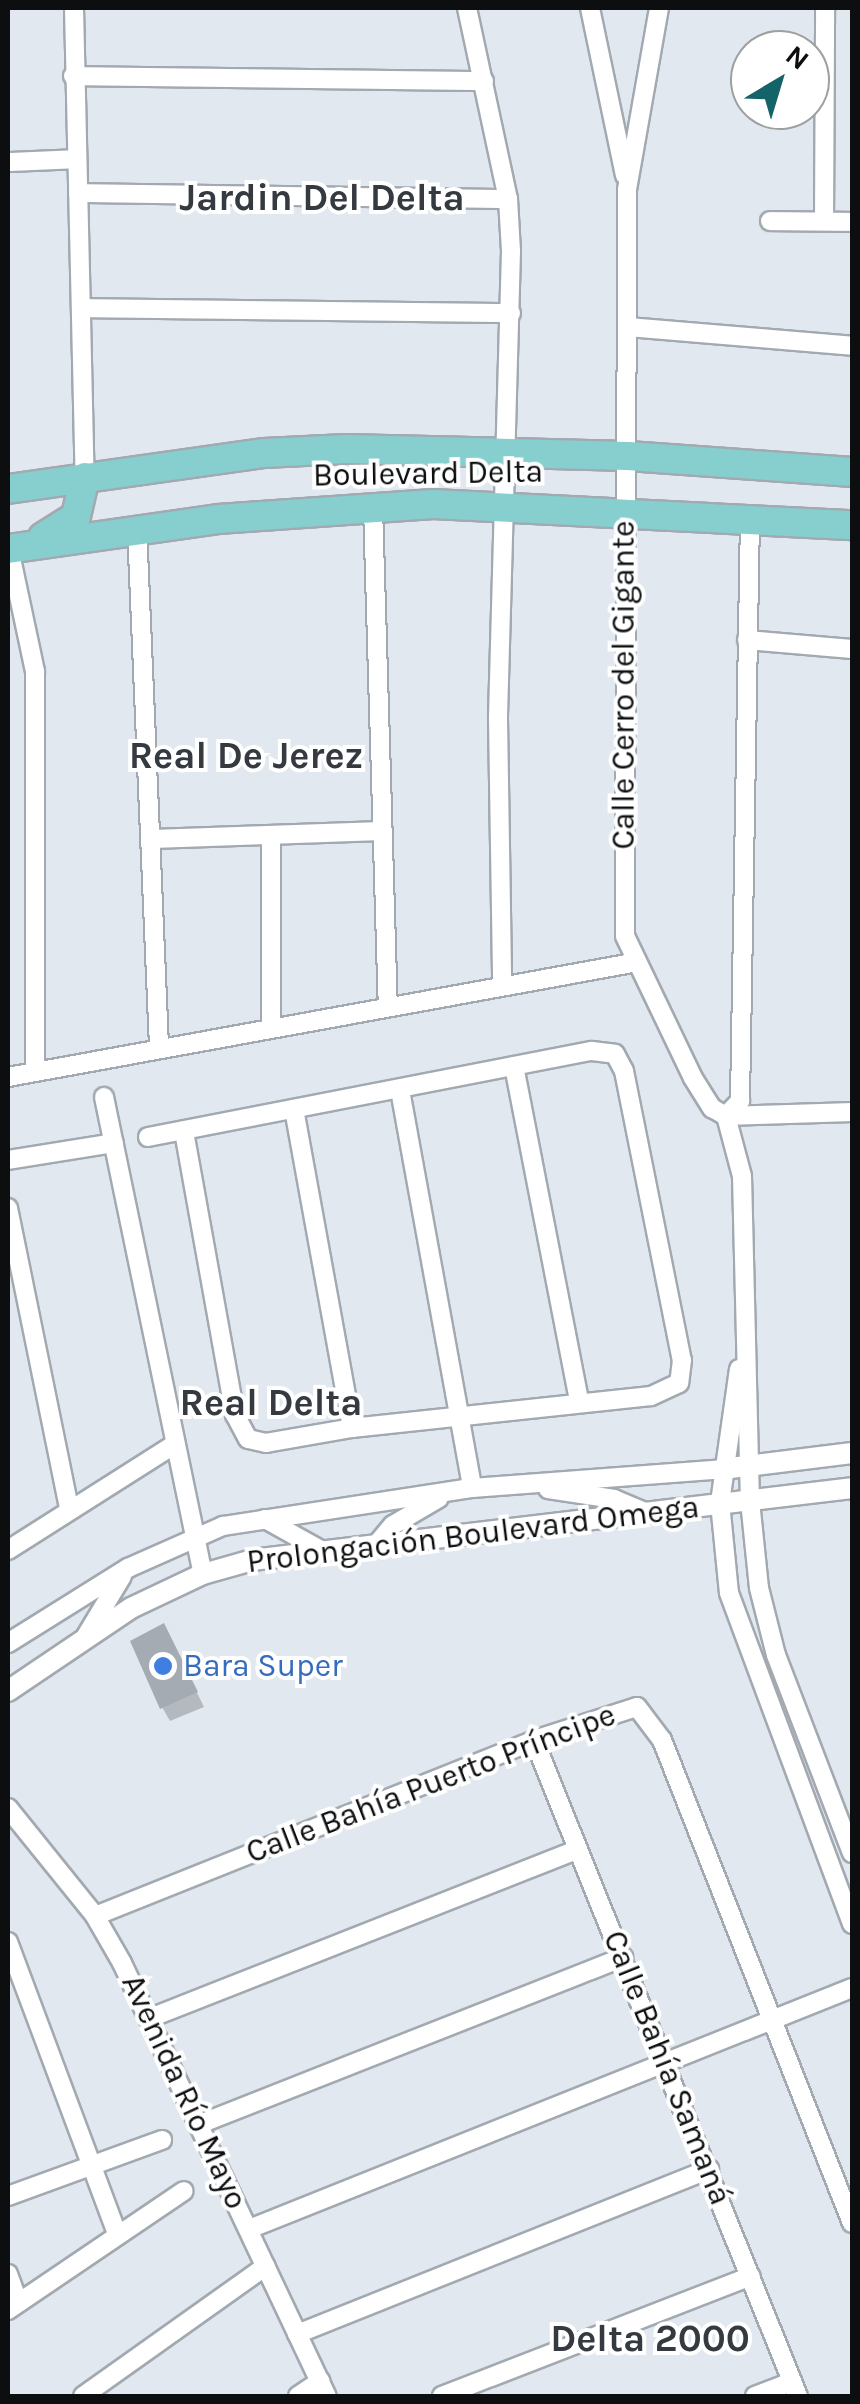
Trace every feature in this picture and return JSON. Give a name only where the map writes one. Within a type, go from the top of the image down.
[{"type":"main road","name":"Boulevard Delta","points":[[8,489],[264,453],[506,450],[852,472]]},
{"type":"main road","points":[[15,547],[76,516],[84,477]]},
{"type":"main road","name":"Boulevard Delta","points":[[15,547],[137,528],[374,507],[501,505],[852,525]]},
{"type":"street","points":[[74,8],[84,477]]},
{"type":"street","points":[[467,8],[508,199],[510,313],[501,505],[502,984]]},
{"type":"street","points":[[590,8],[627,190]]},
{"type":"street","name":"Calle Cerro del Gigante","points":[[658,8],[627,190],[624,902],[632,963],[712,1108],[726,1116],[745,1206],[750,1500],[765,1617],[852,1853]]},
{"type":"street","points":[[824,221],[826,8]]},
{"type":"street","points":[[74,76],[484,81]]},
{"type":"street","points":[[8,162],[76,159]]},
{"type":"street","points":[[78,193],[508,199]]},
{"type":"street","points":[[770,221],[852,222]]},
{"type":"street","points":[[81,308],[510,313]]},
{"type":"street","points":[[628,327],[852,346]]},
{"type":"street","points":[[374,507],[380,831],[388,1005]]},
{"type":"street","points":[[726,1116],[740,1100],[750,517]]},
{"type":"street","points":[[137,528],[154,839],[158,1046]]},
{"type":"street","points":[[15,547],[37,706],[34,1072]]},
{"type":"street","points":[[747,640],[852,648]]},
{"type":"street","points":[[154,839],[380,831]]},
{"type":"street","points":[[271,835],[271,1024]]},
{"type":"street","points":[[8,1077],[271,1024],[632,963]]},
{"type":"street","points":[[148,1137],[592,1051],[615,1054],[624,1071],[682,1360],[679,1383],[662,1394],[352,1428],[266,1444],[248,1440],[235,1415],[184,1131]]},
{"type":"street","points":[[514,1066],[579,1401]]},
{"type":"street","points":[[400,1090],[463,1414],[472,1488]]},
{"type":"street","points":[[104,1097],[202,1574]]},
{"type":"street","points":[[294,1109],[352,1428]]},
{"type":"street","points":[[726,1116],[852,1112]]},
{"type":"street","points":[[8,1160],[114,1143]]},
{"type":"street","points":[[8,1208],[13,1269],[69,1508]]},
{"type":"street","name":"Calle Cerro del Gigante","points":[[745,1333],[722,1469],[720,1504],[736,1622],[852,1924]]},
{"type":"street","points":[[8,1526],[14,1545],[175,1444]]},
{"type":"street","name":"Prolongación Boulevard Omega","points":[[8,1643],[128,1568],[194,1536],[261,1518],[472,1488],[722,1469],[852,1453]]},
{"type":"street","points":[[526,1484],[614,1499],[644,1512]]},
{"type":"street","name":"Prolongación Boulevard Omega","points":[[8,1691],[86,1636],[202,1574],[321,1550],[852,1488]]},
{"type":"street","points":[[376,1545],[393,1525],[452,1492]]},
{"type":"street","points":[[261,1518],[321,1550]]},
{"type":"street","points":[[86,1636],[128,1568]]},
{"type":"street","name":"Calle Bahía Puerto Príncipe","points":[[95,1916],[534,1740],[626,1707],[646,1714],[852,2223]]},
{"type":"street","name":"Calle Bahía Samaná","points":[[534,1740],[795,2389]]},
{"type":"street","name":"Avenida Río Mayo","points":[[8,1808],[95,1916],[150,2018],[323,2389]]},
{"type":"street","points":[[150,2018],[578,1849]]},
{"type":"street","points":[[8,1942],[116,2231]]},
{"type":"street","points":[[200,2124],[623,1957]]},
{"type":"street","points":[[249,2229],[852,1988]]},
{"type":"street","points":[[8,2196],[162,2140]]},
{"type":"street","points":[[297,2334],[709,2169]]},
{"type":"street","points":[[8,2274],[13,2306],[116,2231],[184,2191]]},
{"type":"street","points":[[83,2396],[266,2266]]},
{"type":"street","points":[[442,2396],[751,2276]]},
{"type":"street","points":[[298,2396],[323,2389]]},
{"type":"street","points":[[755,2396],[795,2389]]},
{"type":"building","name":"Bara Super","points":[[164,1623],[198,1692],[160,1709],[130,1641]]},
{"type":"place","name":"Bara Super","points":[[163,1666]]},
{"type":"district","name":"Jardin Del Delta","points":[[322,198]]},
{"type":"district","name":"Real De Jerez","points":[[246,756]]},
{"type":"district","name":"Real Delta","points":[[271,1403]]},
{"type":"district","name":"Delta 2000","points":[[650,2339]]}]
